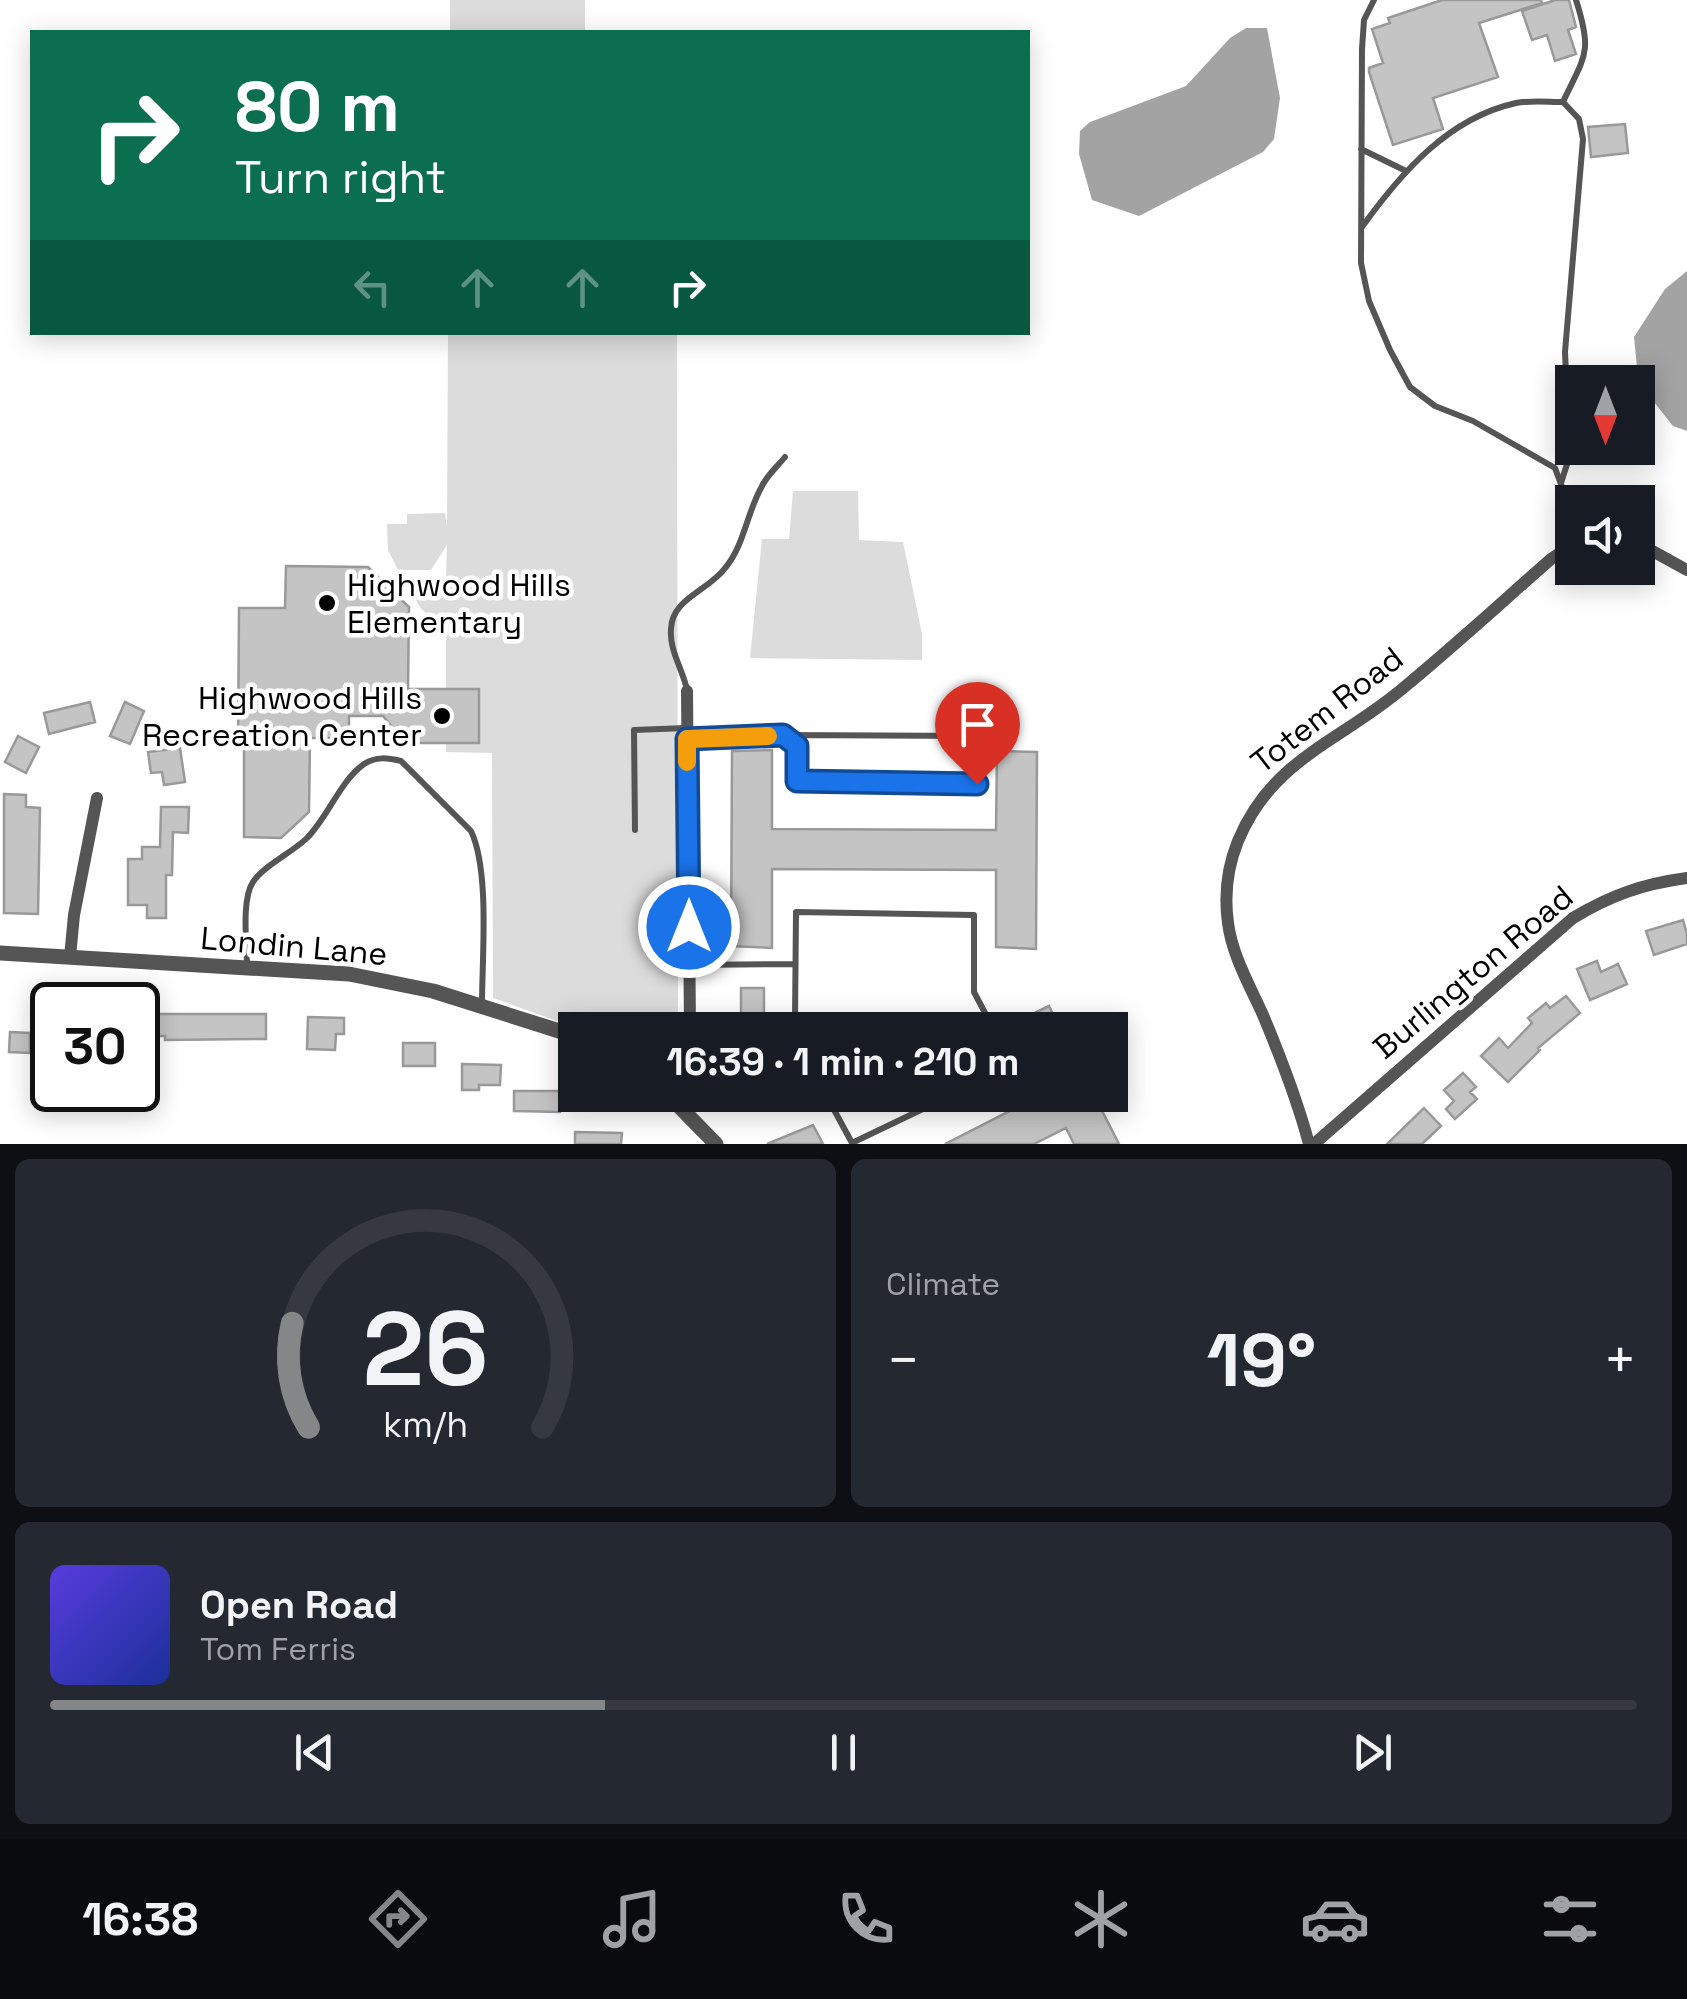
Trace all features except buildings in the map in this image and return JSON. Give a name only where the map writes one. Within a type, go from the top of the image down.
[{"type":"street","points":[[1655,552],[1687,570]]},
{"type":"street","name":"Totem Road","points":[[1311,1144],[1287,1071],[1228,927],[1227,875],[1233,852],[1260,798],[1277,779],[1390,699],[1555,556]]},
{"type":"street","points":[[687,691],[690,1012]]},
{"type":"street","points":[[70,957],[74,915],[97,798]]},
{"type":"street","name":"Burlington Road","points":[[1311,1144],[1573,918],[1603,900],[1636,888],[1687,878]]},
{"type":"street","name":"Londin Lane","points":[[0,953],[349,974],[418,987],[558,1031]]},
{"type":"street","points":[[685,1112],[716,1144]]},
{"type":"lane","points":[[1374,0],[1364,20],[1361,150],[1361,263],[1369,301],[1410,388],[1435,406],[1473,421],[1555,468],[1561,483]]},
{"type":"lane","points":[[1563,102],[1584,58],[1587,42],[1576,0]]},
{"type":"lane","points":[[1362,227],[1406,171],[1442,138],[1471,120],[1518,103],[1563,102],[1579,119],[1583,139],[1566,352],[1569,444],[1561,483]]},
{"type":"lane","points":[[1361,150],[1406,171]]},
{"type":"lane","points":[[687,691],[670,629],[676,611],[690,596],[713,583],[730,564],[762,484],[786,457]]},
{"type":"lane","points":[[635,830],[634,730],[687,734],[978,736],[977,784],[797,781],[797,746],[783,735]]},
{"type":"lane","points":[[247,968],[247,896],[253,880],[305,840],[352,775],[366,762],[385,757],[401,761],[471,831],[478,845],[482,881],[482,1006]]},
{"type":"lane","points":[[795,1012],[796,912],[974,915],[974,992],[985,1012]]},
{"type":"lane","points":[[689,965],[795,964]]},
{"type":"lane","points":[[835,1112],[852,1143],[917,1112]]},
{"type":"shaded area","points":[[450,0],[585,0],[585,30],[450,30]]},
{"type":"shaded area","points":[[1246,28],[1267,28],[1280,98],[1274,139],[1263,152],[1139,216],[1092,200],[1079,154],[1080,131],[1090,122],[1186,86],[1230,38]]},
{"type":"shaded area","points":[[1687,271],[1687,431],[1673,426],[1655,403],[1655,365],[1637,365],[1634,337],[1665,289]]},
{"type":"shaded area","points":[[448,335],[677,335],[678,1012],[558,1012],[558,1021],[493,998],[492,753],[446,752],[446,623],[437,622],[426,613],[414,596],[420,581],[446,577],[447,545],[431,570],[398,570],[388,550],[387,524],[407,524],[407,514],[445,513],[447,528]]},
{"type":"shaded area","points":[[793,491],[858,491],[859,540],[903,542],[922,634],[922,660],[750,658],[762,539],[789,539]]},
{"type":"slow traffic","points":[[687,762],[687,739],[768,736]]},
{"type":"place","name":"Highwood Hills Elementary","points":[[327,603]]},
{"type":"place","name":"Highwood Hills Recreation Center","points":[[442,716]]},
{"type":"route","points":[[689,927],[687,739],[783,735],[797,746],[797,781],[977,784]]}]
